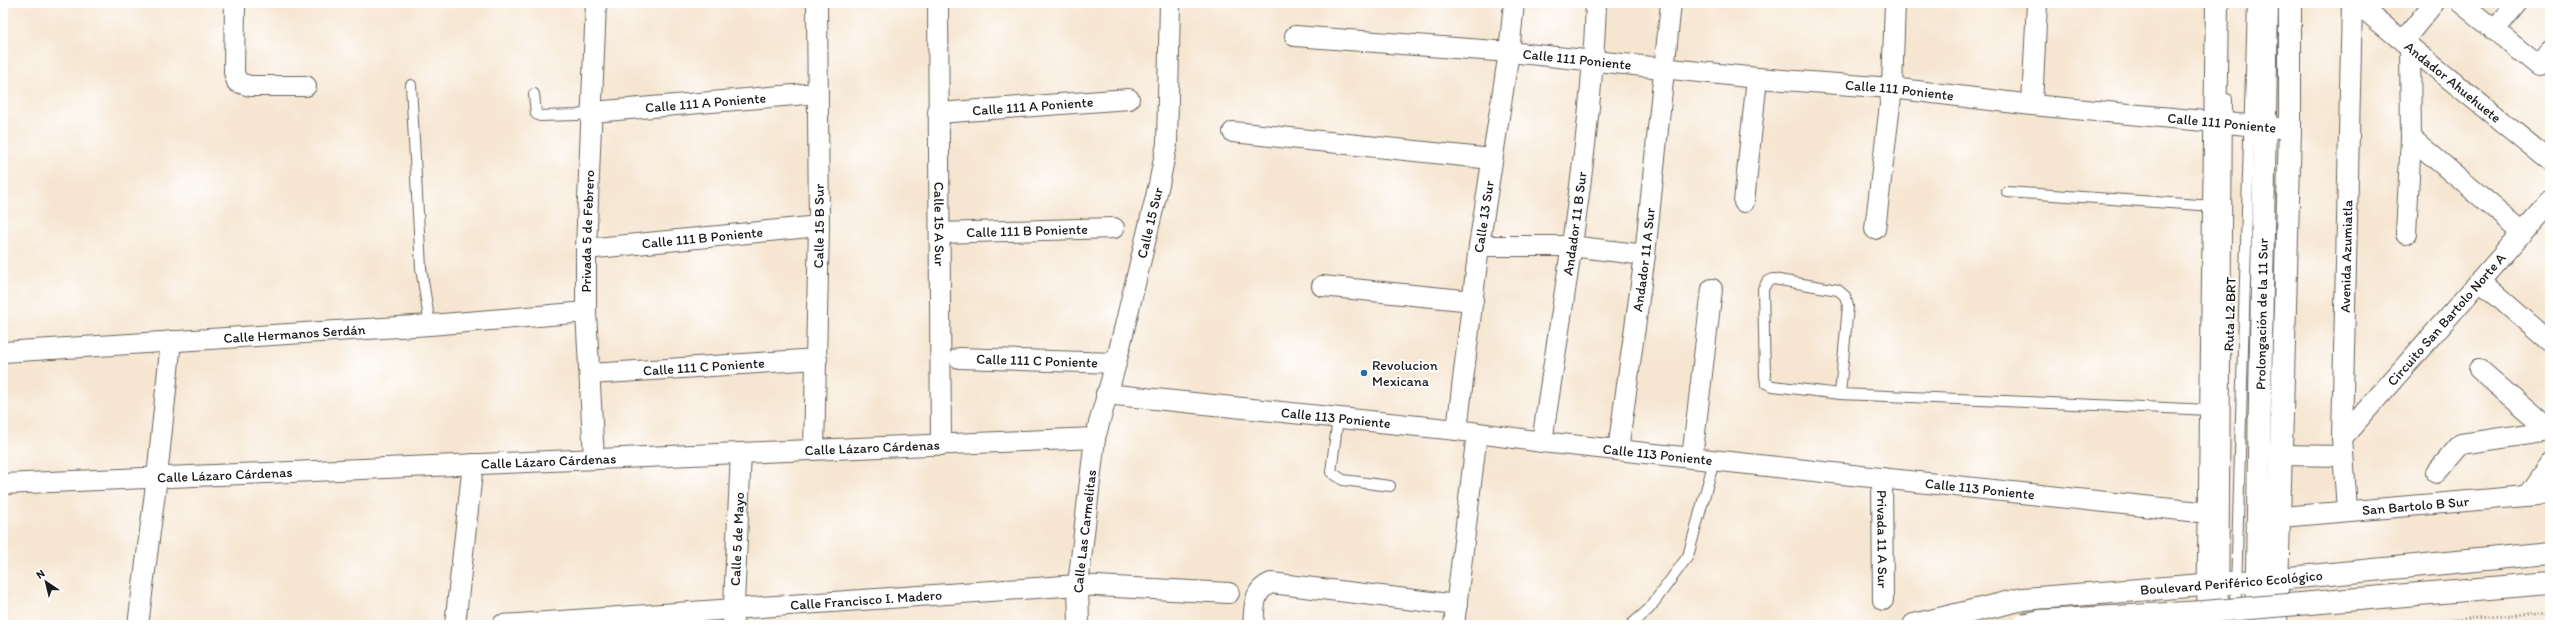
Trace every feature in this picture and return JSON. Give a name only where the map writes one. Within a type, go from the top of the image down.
[{"type":"main road","name":"Prolongación de la 11 Sur","points":[[2217,3],[2221,122],[2214,206],[2209,513],[2231,581],[2256,625]]},
{"type":"main road","name":"Prolongación de la 11 Sur","points":[[2208,625],[2231,581],[2257,125],[2267,3]]},
{"type":"main road","points":[[2276,625],[2282,455],[2290,129],[2290,3]]},
{"type":"main road","name":"Boulevard Periférico Ecológico","points":[[1914,625],[2023,599],[2231,581],[2278,579],[2550,553]]},
{"type":"main road","name":"Boulevard Periférico Ecológico","points":[[2024,625],[2040,622],[2204,612],[2550,583]]},
{"type":"main road","points":[[2146,588],[2166,609],[2174,625]]},
{"type":"street","points":[[235,3],[234,72],[237,82],[250,86],[306,86]]},
{"type":"street","name":"Privada 5 de Febrero","points":[[594,459],[591,374],[586,312],[586,249],[593,112],[596,3]]},
{"type":"street","name":"Calle 15 B Sur","points":[[814,450],[819,226],[817,3]]},
{"type":"street","name":"Calle 15 A Sur","points":[[938,3],[941,445]]},
{"type":"street","name":"Calle 15 Sur","points":[[1095,438],[1106,394],[1116,363],[1160,184],[1167,144],[1170,3]]},
{"type":"street","name":"Calle 13 Sur","points":[[1458,430],[1479,246],[1509,52],[1514,3]]},
{"type":"street","name":"Andador 11 B Sur","points":[[1542,442],[1571,246],[1594,60],[1596,3]]},
{"type":"street","name":"Andador 11 A Sur","points":[[1618,450],[1645,255],[1671,3]]},
{"type":"street","points":[[1875,229],[1892,88],[1895,3]]},
{"type":"street","points":[[2032,105],[2037,3]]},
{"type":"street","name":"Avenida Azumiatla","points":[[2347,510],[2343,447],[2352,3]]},
{"type":"street","name":"Andador Ahuehuete","points":[[2356,3],[2550,161]]},
{"type":"street","points":[[2406,234],[2411,138],[2406,44],[2434,3]]},
{"type":"street","points":[[2461,3],[2539,66],[2550,52]]},
{"type":"street","points":[[2494,31],[2517,3]]},
{"type":"street","name":"Calle 111 Poniente","points":[[1295,36],[1509,52],[1757,78],[1892,88],[2032,105],[2290,129]]},
{"type":"street","points":[[1744,202],[1757,78]]},
{"type":"street","name":"Calle 111 A Poniente","points":[[593,112],[818,93]]},
{"type":"street","name":"Calle 111 A Poniente","points":[[938,113],[1129,100]]},
{"type":"street","points":[[1233,132],[1492,159]]},
{"type":"street","points":[[2411,138],[2523,232]]},
{"type":"street","name":"Circuito San Bartolo Norte A","points":[[2343,447],[2480,281],[2550,201]]},
{"type":"street","name":"Calle 111 B Poniente","points":[[586,249],[819,226]]},
{"type":"street","name":"Calle 111 B Poniente","points":[[940,233],[1114,228]]},
{"type":"street","points":[[1479,246],[1571,246],[1645,255]]},
{"type":"street","points":[[2480,281],[2550,342]]},
{"type":"street","points":[[1322,286],[1473,301]]},
{"type":"street","points":[[1692,458],[1712,289]]},
{"type":"street","name":"Calle Hermanos Serdán","points":[[3,352],[430,324],[586,312]]},
{"type":"street","points":[[138,625],[157,477],[171,341]]},
{"type":"street","name":"Calle 111 C Poniente","points":[[959,358],[1116,363]]},
{"type":"street","name":"Calle 111 C Poniente","points":[[591,374],[817,359]]},
{"type":"street","points":[[2479,369],[2550,431]]},
{"type":"street","name":"Calle 113 Poniente","points":[[1106,394],[1458,430],[1542,442],[2209,513]]},
{"type":"street","points":[[2436,473],[2461,444],[2550,431]]},
{"type":"street","points":[[1454,625],[1477,433]]},
{"type":"street","name":"Calle Lázaro Cárdenas","points":[[3,484],[1095,438]]},
{"type":"street","name":"Calle Las Carmelitas","points":[[1079,625],[1078,585],[1095,438]]},
{"type":"street","points":[[2282,455],[2343,447]]},
{"type":"street","name":"Calle 5 de Mayo","points":[[733,617],[741,453]]},
{"type":"street","points":[[2527,496],[2550,463]]},
{"type":"street","points":[[455,625],[473,464]]},
{"type":"street","name":"Privada 11 A Sur","points":[[1882,478],[1883,600]]},
{"type":"street","name":"San Bartolo B Sur","points":[[2280,518],[2347,510],[2550,494]]},
{"type":"street","points":[[1253,625],[1255,597],[1261,587],[1270,583],[1457,605]]},
{"type":"street","name":"Calle Francisco I. Madero","points":[[502,625],[733,617],[1078,585],[1229,593]]},
{"type":"lane","points":[[2227,70],[2228,3]]},
{"type":"lane","points":[[2253,3],[2257,125]]},
{"type":"lane","points":[[411,85],[422,268],[430,324]]},
{"type":"lane","name":"Ruta L2 BRT","points":[[2227,86],[2221,122],[2231,581],[2235,625]]},
{"type":"lane","points":[[534,94],[534,108],[536,114],[540,116],[577,115],[593,112]]},
{"type":"lane","points":[[2007,192],[2214,206]]},
{"type":"lane","points":[[1840,394],[1848,306],[1845,296],[1838,290],[1773,279],[1767,282],[1763,289],[1766,383],[1773,386],[1840,394],[2211,410]]},
{"type":"lane","points":[[1338,418],[1331,472],[1342,480],[1390,486]]},
{"type":"lane","points":[[1631,625],[1649,609],[1688,556],[1714,460]]},
{"type":"lane","name":"Ruta L2 BRT","points":[[2222,625],[2231,581]]},
{"type":"path","points":[[2388,625],[2550,612]]},
{"type":"place","name":"Revolucion Mexicana","points":[[1364,373]]}]
